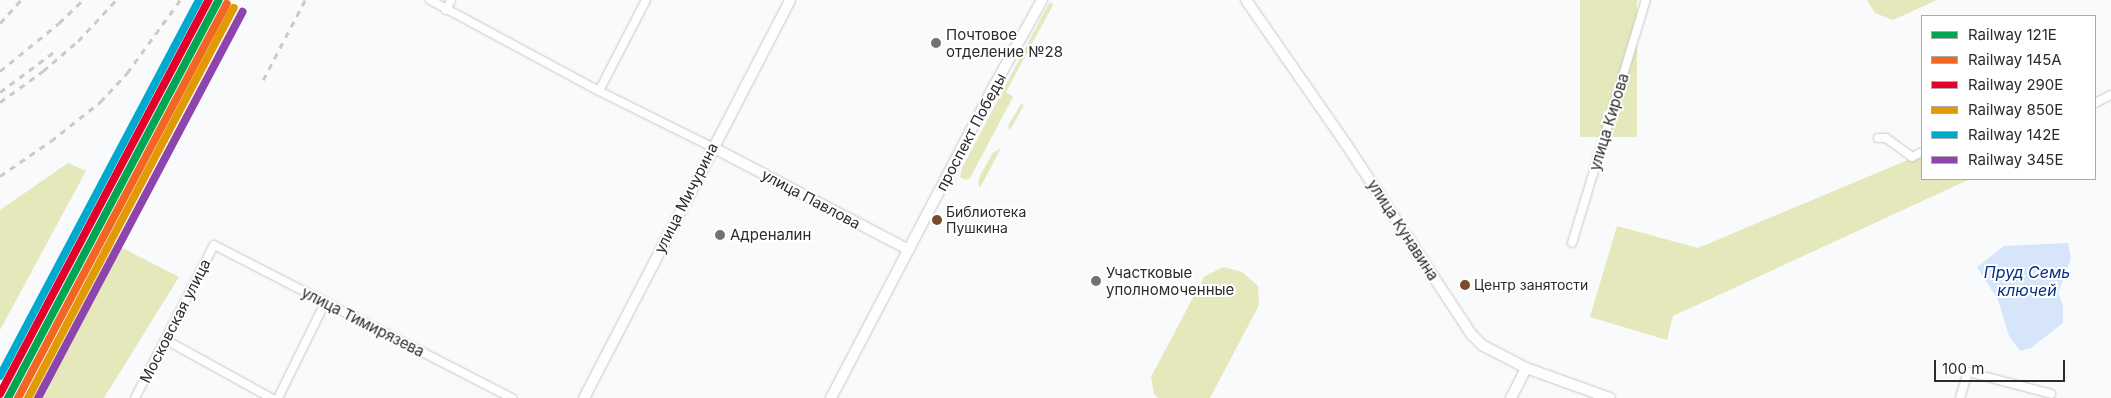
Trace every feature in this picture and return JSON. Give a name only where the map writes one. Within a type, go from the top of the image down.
[{"type":"main road","name":"улица Мичурина","points":[[584,398],[712,147],[790,0]]},
{"type":"main road","name":"проспект Победы","points":[[831,398],[993,88],[1042,0]]},
{"type":"main road","name":"улица Кунавина","points":[[1246,0],[1346,144],[1472,335],[1482,345],[1526,368],[1610,398]]},
{"type":"main road","name":"улица Павлова","points":[[712,147],[909,250]]},
{"type":"main road","points":[[1511,398],[1526,368]]},
{"type":"street","points":[[430,0],[600,91],[712,147]]},
{"type":"street","points":[[446,10],[451,0]]},
{"type":"street","points":[[600,91],[646,0]]},
{"type":"street","name":"улица Кирова","points":[[1572,244],[1646,0]]},
{"type":"street","points":[[2096,102],[2111,95]]},
{"type":"street","points":[[1878,138],[1886,138],[1912,157],[1921,152]]},
{"type":"street","name":"улица Тимирязева","points":[[214,244],[512,398]]},
{"type":"street","name":"Московская улица","points":[[135,398],[214,244]]},
{"type":"street","points":[[278,398],[325,303]]},
{"type":"street","points":[[166,340],[271,398]]},
{"type":"street","points":[[1960,398],[1968,372],[2051,394]]},
{"type":"green space","points":[[1580,0],[1637,0],[1637,137],[1580,137]]},
{"type":"green space","points":[[1867,0],[1937,0],[1893,20],[1875,13]]},
{"type":"green space","points":[[1052,2],[1053,5],[1006,92],[1013,97],[970,178],[965,180],[960,177],[962,168],[1048,5]]},
{"type":"green space","points":[[1021,104],[1024,105],[1010,130],[1008,126]]},
{"type":"green space","points":[[1001,148],[980,188],[978,182],[981,174],[993,153]]},
{"type":"green space","points":[[1921,154],[1921,180],[1968,180],[1673,316],[1667,340],[1590,317],[1617,226],[1698,248]]},
{"type":"green space","points":[[68,163],[86,171],[0,330],[0,210]]},
{"type":"green space","points":[[109,241],[179,277],[104,398],[25,398]]},
{"type":"green space","points":[[1223,267],[1242,272],[1258,286],[1259,305],[1210,398],[1159,398],[1154,394],[1151,377],[1204,277]]},
{"type":"water","name":"Пруд Семь ключей","points":[[2068,243],[2071,259],[2058,293],[2063,305],[2063,323],[2031,348],[2020,351],[2009,336],[1998,300],[1977,267],[2004,246]]},
{"type":"railway","points":[[0,23],[21,0]]},
{"type":"railway","points":[[0,71],[59,23],[83,0]]},
{"type":"railway","points":[[0,102],[43,71],[78,41],[116,0]]},
{"type":"railway","points":[[0,176],[51,141],[100,102],[127,73],[180,0]]},
{"type":"railway","points":[[263,80],[305,0]]},
{"type":"railway","points":[[0,92],[58,49]]},
{"type":"rail line","name":"142Е","points":[[0,376],[199,0]]},
{"type":"rail line","name":"290Е","points":[[0,394],[209,0]]},
{"type":"rail line","name":"121Е","points":[[8,398],[219,0]]},
{"type":"rail line","name":"145А","points":[[18,398],[227,4]]},
{"type":"rail line","name":"850Е","points":[[28,398],[234,8]]},
{"type":"rail line","name":"345Е","points":[[38,398],[242,12]]},
{"type":"place","name":"Почтовое отделение №28","points":[[936,43]]},
{"type":"place","name":"Библиотека Пушкина","points":[[937,220]]},
{"type":"place","name":"Адреналин","points":[[720,235]]},
{"type":"place","name":"Участковые уполномоченные","points":[[1096,281]]},
{"type":"place","name":"Центр занятости","points":[[1465,285]]}]
